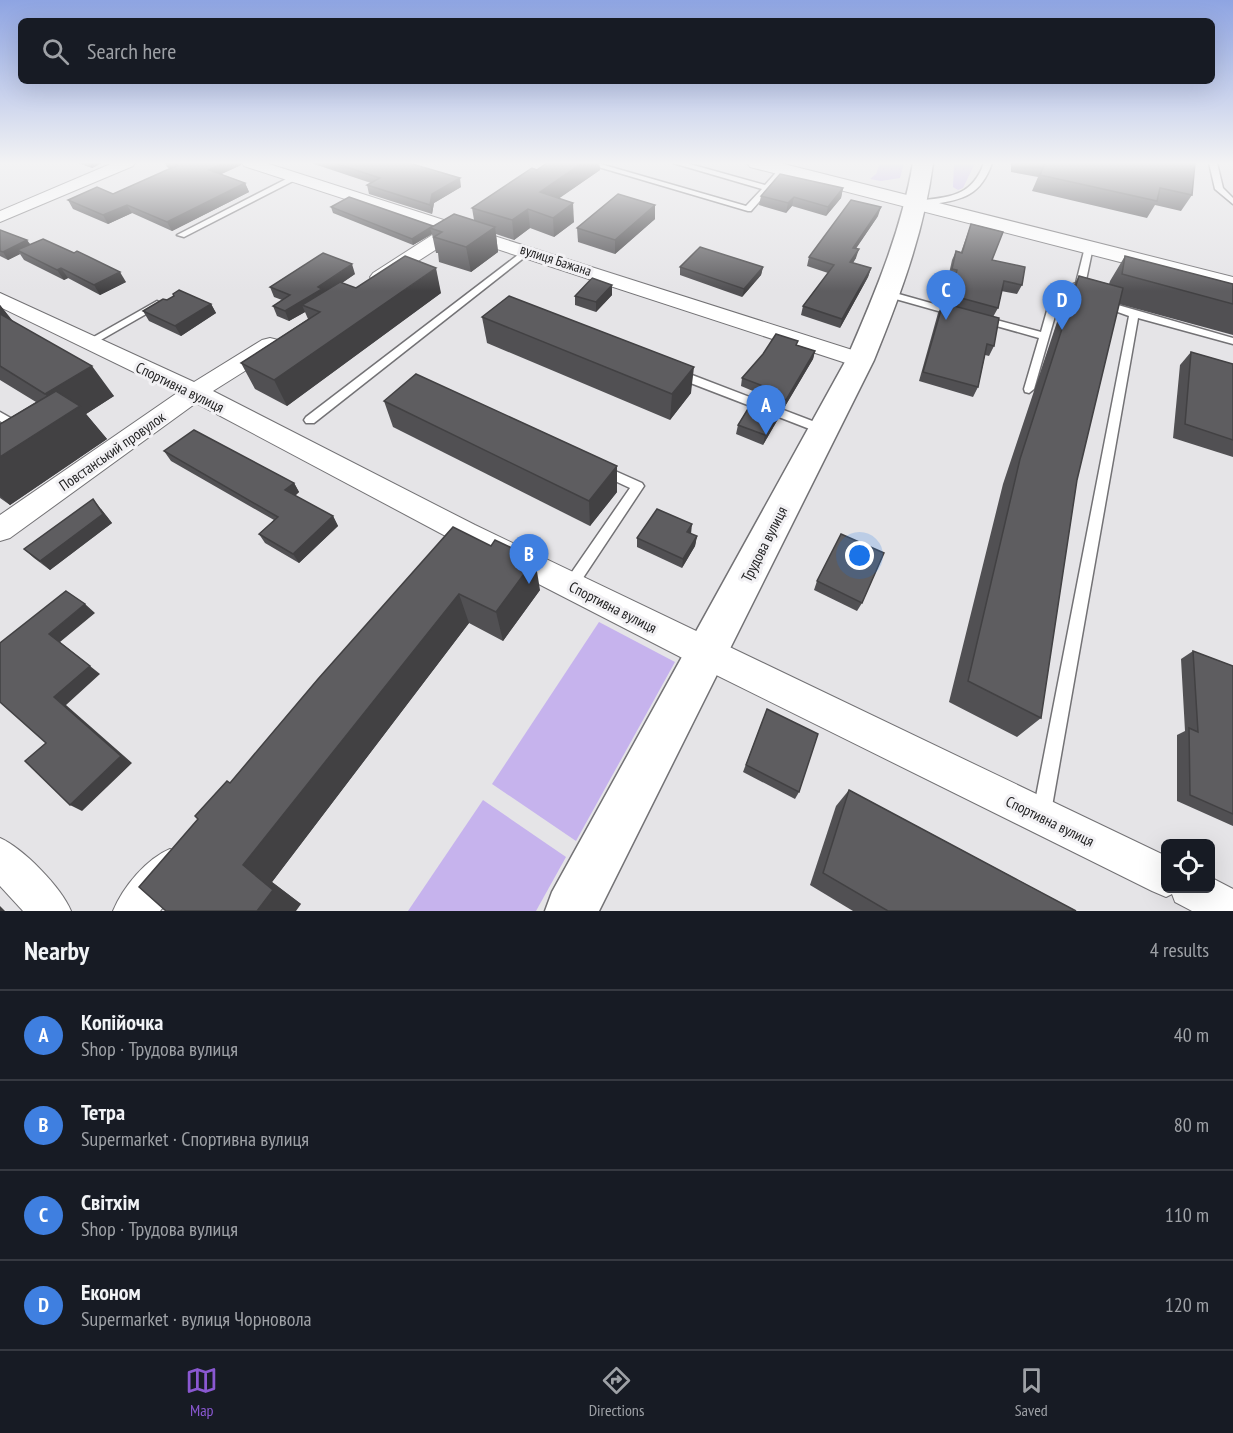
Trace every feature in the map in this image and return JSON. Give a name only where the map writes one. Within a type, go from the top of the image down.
[{"type":"main road","name":"Трудова вулиця","points":[[571,911],[860,360],[888,294],[915,206]]},
{"type":"street","points":[[0,217],[27,206]]},
{"type":"street","name":"вулиця Бажана","points":[[385,206],[860,360]]},
{"type":"street","points":[[926,206],[1233,284]]},
{"type":"street","points":[[367,285],[482,211]]},
{"type":"street","name":"Спортивна вулиця","points":[[0,299],[87,343],[195,392],[465,533],[707,654],[1161,875]]},
{"type":"street","name":"Повстанський провулок","points":[[0,530],[195,392],[286,335]]},
{"type":"street","points":[[441,561],[465,533]]},
{"type":"street","points":[[133,911],[188,848]]},
{"type":"street","points":[[0,858],[51,911]]},
{"type":"street","points":[[1199,893],[1233,910]]},
{"type":"lane","points":[[181,235],[240,206]]},
{"type":"lane","points":[[736,206],[748,209],[751,206]]},
{"type":"lane","points":[[1086,292],[1089,247]]},
{"type":"lane","points":[[310,420],[527,251]]},
{"type":"lane","points":[[1029,390],[1057,293],[1086,292],[1134,314],[1233,341]]},
{"type":"lane","points":[[888,294],[967,316]]},
{"type":"lane","points":[[87,343],[162,300],[172,305]]},
{"type":"lane","points":[[1041,817],[1134,314]]},
{"type":"lane","points":[[978,319],[1043,336]]},
{"type":"lane","points":[[672,371],[824,430]]},
{"type":"lane","points":[[0,416],[30,435],[20,441]]},
{"type":"lane","points":[[570,586],[638,486],[594,466]]},
{"type":"shaded area","points":[[599,622],[675,662],[576,841],[492,784]]},
{"type":"shaded area","points":[[483,800],[566,857],[536,911],[408,911]]},
{"type":"building","points":[[81,206],[126,206],[103,215]]},
{"type":"building","points":[[128,206],[200,206],[167,222]]},
{"type":"building","points":[[374,206],[433,226],[412,239],[331,207]]},
{"type":"building","points":[[476,206],[570,206],[553,218],[528,209],[512,220],[472,208]]},
{"type":"building","points":[[604,206],[654,206],[615,240],[577,228]]},
{"type":"building","points":[[847,206],[881,207],[853,248],[859,249],[850,262],[871,268],[842,319],[803,306],[834,265],[809,257]]},
{"type":"building","points":[[454,214],[495,227],[466,247],[434,237],[442,232],[430,228]]},
{"type":"building","points":[[971,224],[1003,232],[992,260],[1025,267],[1022,285],[1004,281],[998,308],[950,295],[957,270],[952,269],[956,251],[962,253]]},
{"type":"building","points":[[0,230],[27,240],[3,252],[0,251]]},
{"type":"building","points":[[43,239],[74,253],[77,251],[120,272],[94,285],[61,268],[57,270],[17,250]]},
{"type":"building","points":[[700,247],[763,267],[744,289],[680,267]]},
{"type":"building","points":[[323,253],[352,264],[318,287],[322,289],[285,311],[273,306],[290,295],[270,287]]},
{"type":"building","points":[[405,256],[436,268],[274,380],[241,363],[320,312],[302,305],[340,282],[356,288]]},
{"type":"building","points":[[1125,256],[1233,284],[1233,304],[1122,274]]},
{"type":"building","points":[[1079,276],[1123,288],[1077,480],[1041,718],[968,681],[1020,459]]},
{"type":"building","points":[[592,278],[612,285],[596,302],[575,296]]},
{"type":"building","points":[[179,290],[211,304],[175,326],[143,311],[163,299],[167,300],[174,296],[173,294]]},
{"type":"building","points":[[509,296],[694,367],[672,394],[482,317]]},
{"type":"building","points":[[943,303],[999,318],[994,346],[987,344],[978,387],[923,372]]},
{"type":"building","points":[[0,314],[92,366],[45,394],[0,366]]},
{"type":"building","points":[[776,334],[798,341],[796,345],[815,351],[786,400],[760,391],[763,386],[742,378],[763,354]]},
{"type":"building","points":[[1191,352],[1233,364],[1233,440],[1185,424]]},
{"type":"building","points":[[416,374],[617,466],[589,501],[384,401]]},
{"type":"building","points":[[56,391],[80,406],[0,457],[0,424]]},
{"type":"building","points":[[754,399],[780,409],[765,435],[738,425]]},
{"type":"building","points":[[194,430],[294,483],[285,490],[333,516],[293,554],[259,534],[278,517],[164,451]]},
{"type":"building","points":[[93,499],[103,514],[40,561],[24,549]]},
{"type":"building","points":[[657,509],[692,524],[687,532],[697,536],[683,559],[637,538]]},
{"type":"building","points":[[453,527],[491,546],[495,540],[535,559],[496,612],[459,594],[243,865],[273,890],[257,911],[166,911],[139,887],[198,819],[195,816],[227,781],[230,783],[318,679]]},
{"type":"building","points":[[841,534],[884,553],[862,603],[817,581]]},
{"type":"building","points":[[66,591],[85,604],[49,634],[90,666],[54,697],[121,756],[70,805],[25,761],[46,743],[0,702],[0,643]]},
{"type":"building","points":[[1193,651],[1233,666],[1233,814],[1190,795],[1189,728],[1198,732]]},
{"type":"building","points":[[767,709],[818,734],[799,792],[746,765]]},
{"type":"building","points":[[849,790],[1076,911],[888,911],[823,873]]},
{"type":"place","name":"Світхім","points":[[946,320]]},
{"type":"place","name":"Економ","points":[[1062,330]]},
{"type":"place","name":"Копійочка","points":[[766,435]]},
{"type":"place","name":"Тетра","points":[[529,584]]}]
